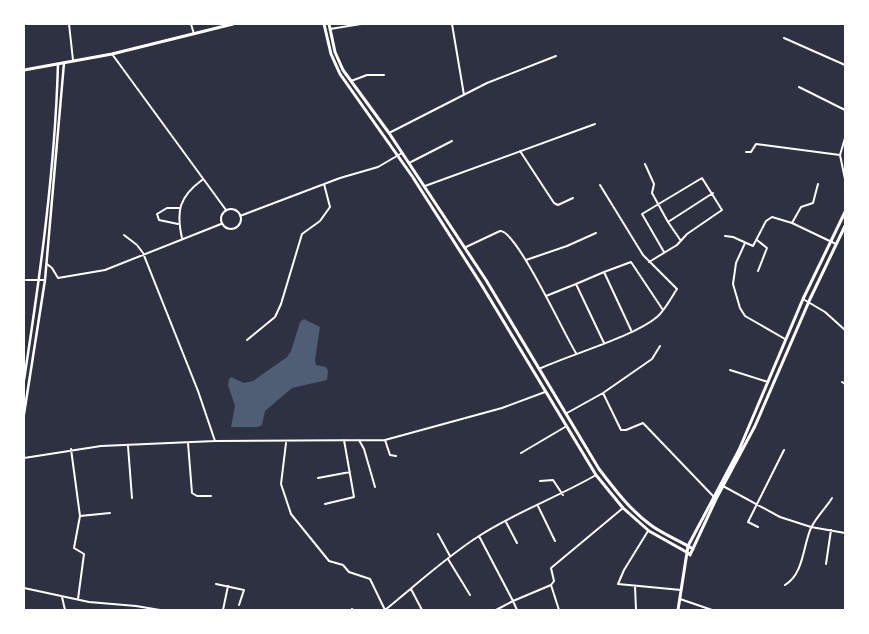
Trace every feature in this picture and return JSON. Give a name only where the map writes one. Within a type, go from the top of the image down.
[{"type":"main road","points":[[24,70],[112,54],[233,24]]},
{"type":"main road","points":[[324,24],[331,54],[340,74],[397,156],[481,284],[596,476],[623,508],[649,531],[688,554]]},
{"type":"main road","points":[[329,24],[337,57],[351,81],[425,186],[541,368],[613,488],[652,526],[694,548]]},
{"type":"main road","points":[[678,610],[688,546],[739,450],[802,299],[845,212]]},
{"type":"main road","points":[[688,554],[694,548],[715,498],[742,454],[775,384],[809,302],[845,226]]},
{"type":"main road","points":[[520,348],[526,345]]},
{"type":"street","points":[[70,24],[73,62]]},
{"type":"street","points":[[191,24],[194,34]]},
{"type":"street","points":[[330,29],[361,24]]},
{"type":"street","points":[[452,24],[464,94]]},
{"type":"street","points":[[784,38],[845,65]]},
{"type":"street","points":[[112,54],[202,180],[226,210]]},
{"type":"street","points":[[389,133],[505,75],[556,56]]},
{"type":"street","points":[[24,414],[47,264],[64,63]]},
{"type":"street","points":[[24,380],[40,280],[57,97],[58,64]]},
{"type":"street","points":[[351,81],[367,75],[384,75]]},
{"type":"street","points":[[799,87],[845,110]]},
{"type":"street","points":[[425,186],[595,124]]},
{"type":"street","points":[[845,138],[840,155],[845,179]]},
{"type":"street","points":[[409,163],[452,142]]},
{"type":"street","points":[[746,152],[751,152],[756,144],[840,155]]},
{"type":"street","points":[[520,151],[554,203],[558,205],[574,198]]},
{"type":"street","points":[[240,216],[324,184],[378,167],[402,153]]},
{"type":"street","points":[[645,164],[654,182],[652,193],[681,241]]},
{"type":"street","points":[[649,262],[681,241],[687,234],[722,210],[713,193],[700,178],[642,216],[664,252]]},
{"type":"street","points":[[182,239],[178,224],[180,208],[186,194],[202,180]]},
{"type":"street","points":[[247,340],[275,317],[281,304],[302,234],[320,221],[330,207],[324,184]]},
{"type":"street","points":[[792,223],[801,207],[813,203],[818,184]]},
{"type":"street","points":[[541,368],[632,331],[654,319],[663,310],[677,289],[649,262],[621,223],[600,185]]},
{"type":"street","points":[[668,222],[713,193]]},
{"type":"street","points":[[178,224],[159,220],[157,214],[167,208],[180,208]]},
{"type":"street","points":[[233,209],[240,216],[240,223],[235,229],[225,228],[221,224],[220,216],[226,210],[233,209]]},
{"type":"street","points":[[725,236],[753,246],[769,218],[792,223],[836,244]]},
{"type":"street","points":[[47,264],[58,278],[105,270],[221,224]]},
{"type":"street","points":[[464,247],[504,230],[526,260],[576,353]]},
{"type":"street","points":[[526,260],[567,246],[596,233]]},
{"type":"street","points":[[124,235],[136,245],[143,256],[198,391],[215,441]]},
{"type":"street","points":[[757,240],[765,244],[767,248],[758,271]]},
{"type":"street","points":[[745,243],[736,263],[733,284],[740,308],[745,316],[785,339]]},
{"type":"street","points":[[545,296],[631,262],[663,310]]},
{"type":"street","points":[[604,272],[632,331]]},
{"type":"street","points":[[24,280],[45,280]]},
{"type":"street","points":[[576,284],[604,343]]},
{"type":"street","points":[[802,299],[845,328]]},
{"type":"street","points":[[567,413],[603,392],[652,359],[660,346]]},
{"type":"street","points":[[730,370],[768,382]]},
{"type":"street","points":[[24,458],[71,449],[101,446],[215,441],[385,440],[493,411],[546,392]]},
{"type":"street","points":[[603,392],[621,430],[626,430],[643,423],[715,498]]},
{"type":"street","points":[[521,453],[565,426]]},
{"type":"street","points":[[325,504],[354,497],[344,440]]},
{"type":"street","points":[[359,440],[364,449],[375,487]]},
{"type":"street","points":[[385,440],[390,455],[396,456]]},
{"type":"street","points":[[286,442],[281,484],[292,514],[329,561],[343,565],[349,572],[370,580],[385,610],[450,556],[479,536],[596,476]]},
{"type":"street","points":[[188,443],[192,493],[197,496],[211,496]]},
{"type":"street","points":[[128,446],[132,498]]},
{"type":"street","points":[[71,449],[80,516],[74,548],[84,554],[78,600]]},
{"type":"street","points":[[758,527],[748,522],[784,450]]},
{"type":"street","points":[[318,478],[350,472]]},
{"type":"street","points":[[540,481],[553,480],[563,494]]},
{"type":"street","points":[[724,486],[780,517],[811,527],[845,533]]},
{"type":"street","points":[[785,585],[792,581],[811,527],[832,498]]},
{"type":"street","points":[[538,506],[555,541]]},
{"type":"street","points":[[496,610],[551,584],[554,581],[551,568],[623,508]]},
{"type":"street","points":[[80,516],[110,513]]},
{"type":"street","points":[[506,522],[517,543]]},
{"type":"street","points":[[826,564],[831,530]]},
{"type":"street","points":[[649,531],[618,583],[681,590]]},
{"type":"street","points":[[438,534],[450,556]]},
{"type":"street","points":[[479,536],[517,610]]},
{"type":"street","points":[[448,559],[470,595]]},
{"type":"street","points":[[216,584],[244,590],[239,604]]},
{"type":"street","points":[[551,584],[559,610]]},
{"type":"street","points":[[222,610],[228,586]]},
{"type":"street","points":[[635,586],[636,610]]},
{"type":"street","points":[[24,588],[78,600],[160,610]]},
{"type":"street","points":[[411,589],[422,610]]},
{"type":"street","points":[[62,597],[65,610]]},
{"type":"street","points":[[680,599],[712,610]]},
{"type":"water","points":[[304,319],[320,327],[315,360],[316,365],[326,367],[328,371],[327,380],[292,388],[265,411],[262,425],[258,427],[231,427],[235,406],[228,385],[229,379],[231,377],[244,383],[253,381],[287,357],[291,351],[300,322]]}]
